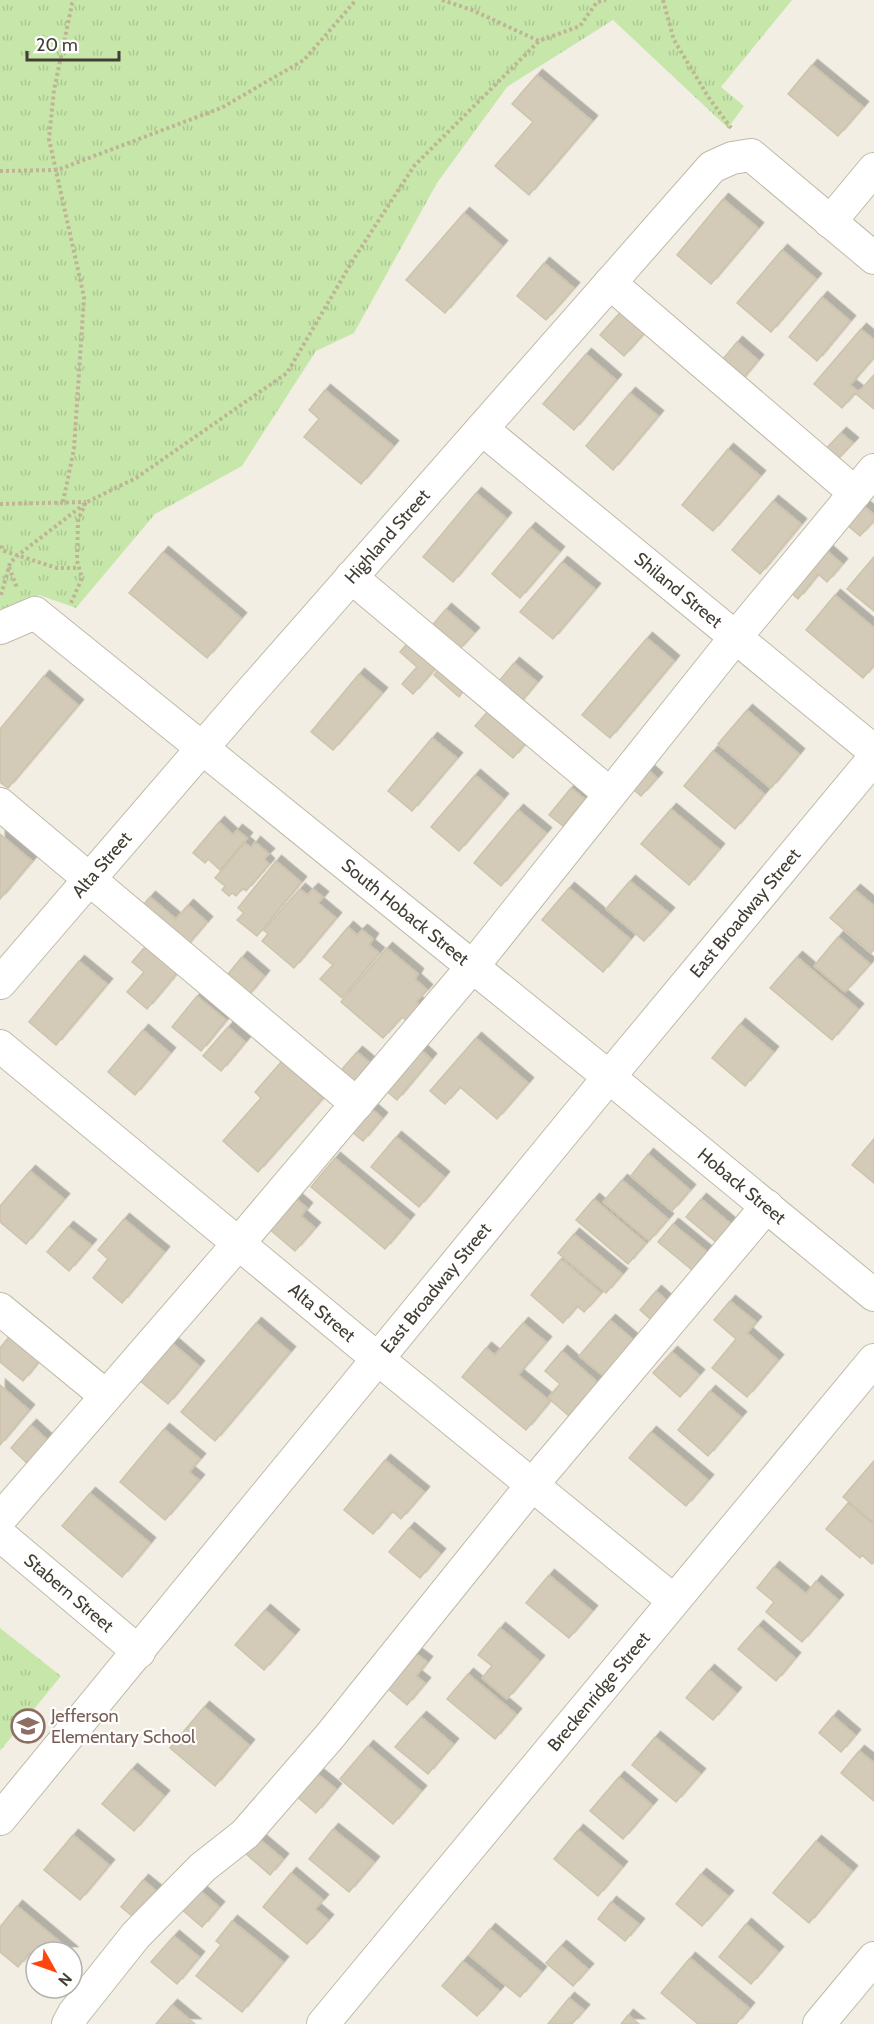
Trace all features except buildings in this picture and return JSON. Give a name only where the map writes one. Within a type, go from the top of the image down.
[{"type":"street","points":[[751,155],[874,258]]},
{"type":"street","name":"Highland Street","points":[[203,747],[712,167],[732,158],[751,155]]},
{"type":"street","points":[[830,222],[874,169]]},
{"type":"street","points":[[610,283],[855,493]]},
{"type":"street","name":"Shiland Street","points":[[482,429],[874,751]]},
{"type":"street","points":[[0,1519],[238,1244],[473,966],[735,638],[874,470]]},
{"type":"street","points":[[351,577],[610,795]]},
{"type":"street","points":[[0,628],[35,613],[203,747]]},
{"type":"street","name":"Alta Street","points":[[0,983],[203,747]]},
{"type":"street","name":"South Hoback Street","points":[[203,747],[609,1077]]},
{"type":"street","name":"East Broadway Street","points":[[0,1819],[874,758]]},
{"type":"street","points":[[0,804],[357,1104]]},
{"type":"street","name":"Alta Street","points":[[0,1046],[673,1600]]},
{"type":"street","name":"Hoback Street","points":[[609,1077],[874,1295]]},
{"type":"street","points":[[68,2024],[74,2013],[136,1935],[203,1867],[245,1834],[330,1736],[532,1485],[767,1206]]},
{"type":"street","points":[[0,1309],[106,1396]]},
{"type":"street","name":"Breckenridge Street","points":[[323,2024],[874,1360]]},
{"type":"street","name":"Stabern Street","points":[[0,1535],[139,1652]]},
{"type":"street","points":[[819,2024],[874,1958]]},
{"type":"path","points":[[63,502],[74,449],[84,297],[49,139],[54,90],[72,4],[75,0]]},
{"type":"path","points":[[0,171],[57,170],[230,103],[304,60],[356,0]]},
{"type":"path","points":[[442,0],[472,10],[539,41]]},
{"type":"path","points":[[0,597],[10,563],[17,556],[87,502],[136,478],[287,373],[353,260],[414,166],[539,41],[580,26],[597,2],[606,0]]},
{"type":"path","points":[[663,0],[674,40],[709,98],[751,155]]},
{"type":"path","points":[[0,504],[87,502]]},
{"type":"path","points":[[35,613],[72,603],[82,578],[76,561],[78,520],[87,502]]},
{"type":"path","points":[[0,546],[4,551],[57,568],[80,568]]},
{"type":"green space","points":[[0,0],[792,0],[721,87],[744,106],[728,128],[613,20],[507,87],[437,183],[354,333],[316,351],[242,466],[155,514],[76,608],[39,595],[0,612]]},
{"type":"green space","points":[[0,1628],[61,1676],[0,1751]]},
{"type":"place","name":"Jefferson Elementary School","points":[[28,1726]]}]
